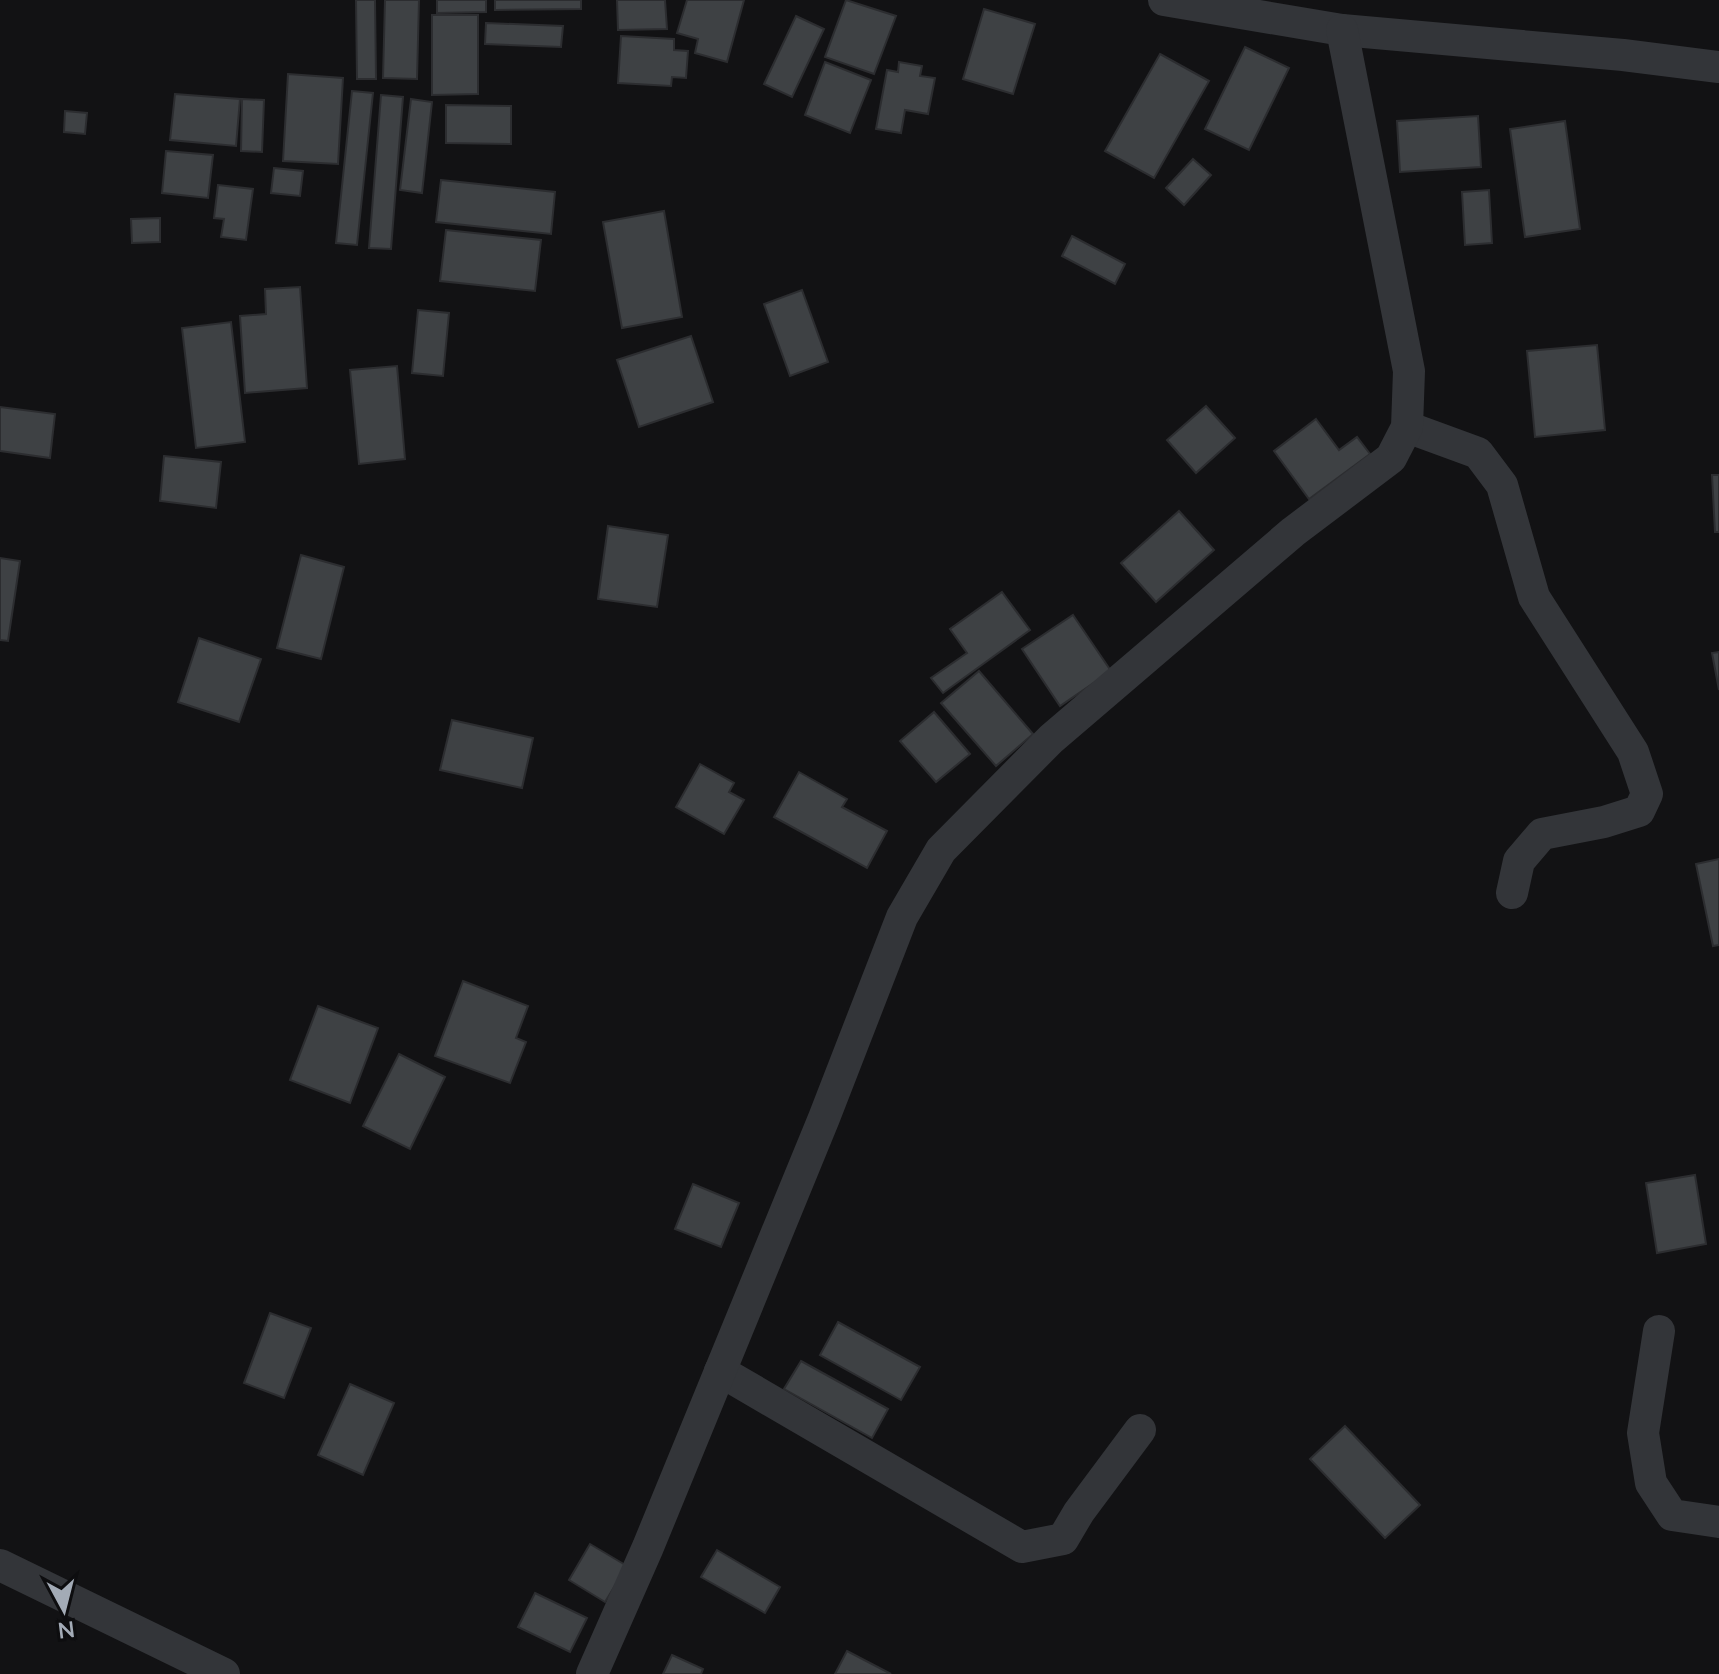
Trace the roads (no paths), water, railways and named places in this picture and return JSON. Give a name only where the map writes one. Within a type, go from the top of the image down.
[{"type":"street","points":[[1164,0],[1342,30],[1623,55],[1719,67]]},
{"type":"street","points":[[592,1674],[648,1547],[824,1118],[902,917],[941,850],[1051,739],[1293,532],[1391,458],[1407,427],[1409,371],[1342,30]]},
{"type":"street","points":[[1407,427],[1478,453],[1502,485],[1534,597],[1633,752],[1647,794],[1639,811],[1604,822],[1542,834],[1519,861],[1512,893]]},
{"type":"street","points":[[1659,1331],[1643,1433],[1651,1483],[1672,1515],[1719,1522]]},
{"type":"street","points":[[720,1371],[1022,1547],[1063,1539],[1079,1512],[1140,1430]]},
{"type":"street","points":[[0,1565],[224,1674]]}]
